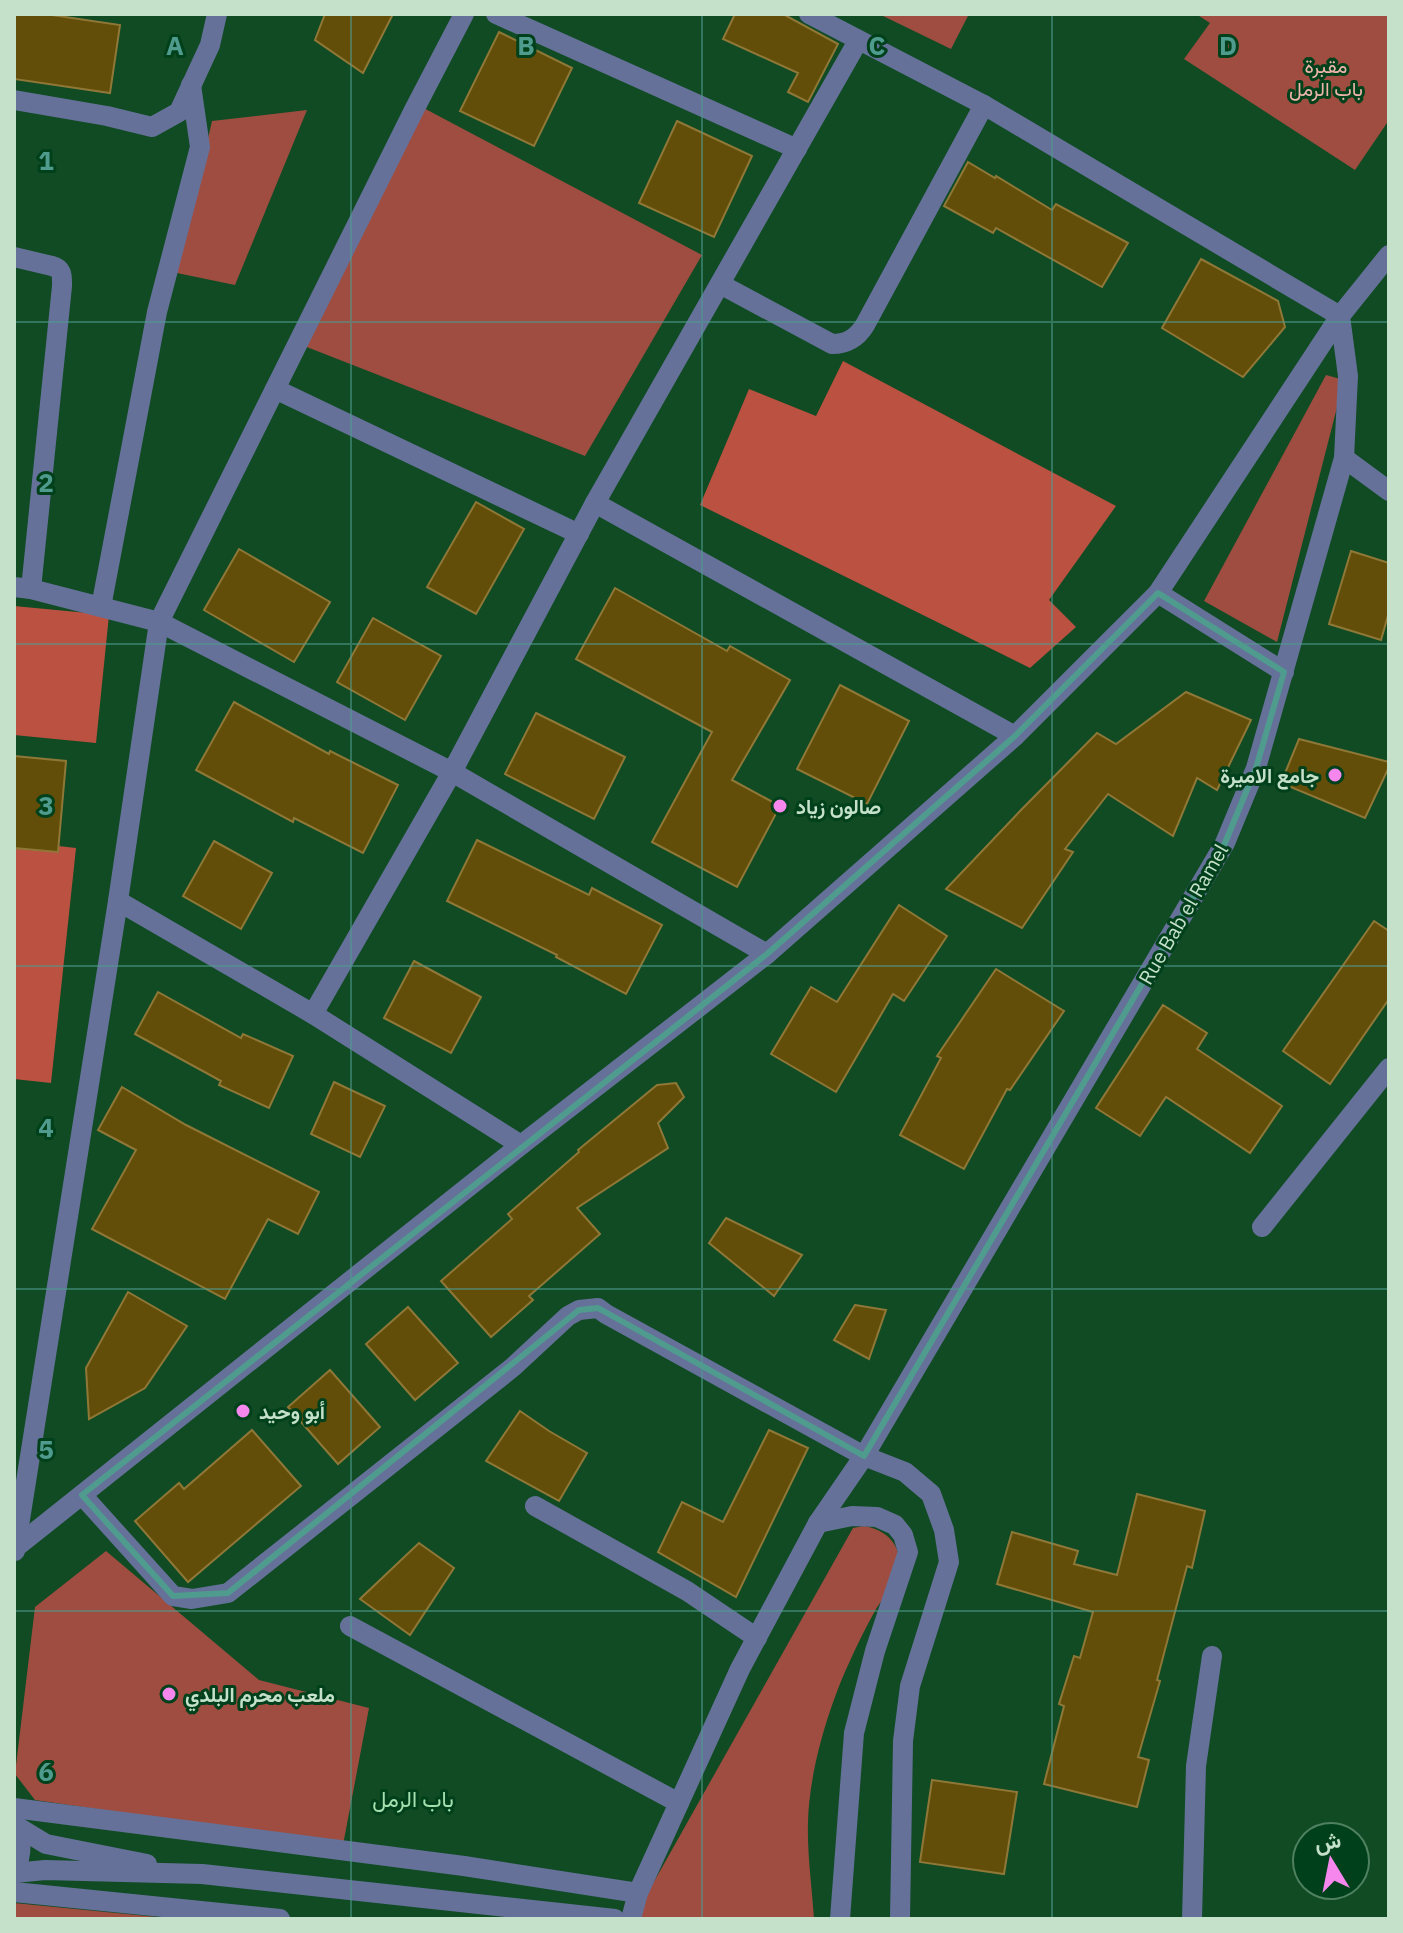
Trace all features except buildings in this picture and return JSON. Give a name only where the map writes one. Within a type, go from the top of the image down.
[{"type":"street","points":[[14,100],[152,127],[179,112],[210,45],[217,14]]},
{"type":"street","points":[[15,1551],[159,622],[464,14]]},
{"type":"street","points":[[496,14],[797,149]]},
{"type":"street","points":[[809,14],[984,105],[1340,316]]},
{"type":"street","points":[[313,1014],[452,772],[595,503],[858,41]]},
{"type":"street","points":[[101,607],[157,312],[200,147],[191,85]]},
{"type":"street","points":[[720,284],[832,344],[847,343],[861,332],[984,105]]},
{"type":"street","points":[[15,1551],[521,1145],[767,954],[1015,736],[1158,593],[1340,316],[1389,255]]},
{"type":"street","points":[[14,257],[58,267],[62,272],[22,588],[159,622],[452,772],[767,954]]},
{"type":"street","name":"Rue Bab el Ramel","points":[[631,1919],[638,1893],[740,1669],[818,1523],[864,1456],[1225,843],[1256,768],[1344,458],[1348,376],[1340,316]]},
{"type":"street","points":[[275,389],[579,534]]},
{"type":"street","points":[[1344,458],[1389,491]]},
{"type":"street","points":[[595,503],[1015,736]]},
{"type":"street","points":[[1158,593],[1284,672]]},
{"type":"street","points":[[118,901],[313,1014],[521,1145]]},
{"type":"street","points":[[1262,1227],[1389,1068]]},
{"type":"street","points":[[82,1495],[173,1596],[192,1599],[228,1593],[513,1367],[568,1316],[579,1310],[598,1308],[864,1456],[905,1472],[931,1494],[944,1530],[949,1562],[910,1686],[903,1741],[900,1919]]},
{"type":"street","points":[[535,1506],[687,1591],[757,1638]]},
{"type":"street","points":[[818,1523],[852,1516],[877,1517],[895,1525],[903,1535],[908,1552],[875,1651],[854,1733],[840,1919]]},
{"type":"street","points":[[350,1626],[679,1803]]},
{"type":"street","points":[[1192,1919],[1196,1766],[1212,1656]]},
{"type":"street","points":[[15,1818],[464,1866],[638,1893]]},
{"type":"street","points":[[15,1818],[21,1843],[20,1859],[14,1874],[45,1870],[202,1874]]},
{"type":"street","points":[[15,1818],[46,1844],[202,1874],[615,1919]]},
{"type":"street","points":[[14,1892],[267,1918]]},
{"type":"highlighted area","points":[[1158,593],[1284,672],[1256,768],[1225,843],[864,1456],[598,1308],[579,1310],[228,1593],[173,1596],[82,1495],[767,954],[1015,736]]},
{"type":"green space","points":[[879,14],[969,14],[951,49]]},
{"type":"green space","name":"مقبرة باب الرمل","points":[[1196,14],[1389,14],[1389,120],[1355,170],[1184,59],[1210,23]]},
{"type":"green space","points":[[416,104],[702,255],[585,456],[294,342]]},
{"type":"green space","points":[[307,110],[235,285],[177,273],[212,121]]},
{"type":"green space","points":[[1326,375],[1344,380],[1277,642],[1204,601]]},
{"type":"green space","points":[[864,1526],[880,1531],[892,1541],[899,1555],[898,1573],[872,1616],[841,1681],[816,1762],[808,1822],[814,1919],[633,1919],[853,1528]]},
{"type":"green space","name":"ملعب محرم البلدي","points":[[106,1551],[259,1680],[369,1708],[343,1845],[35,1800],[15,1774],[35,1607]]},
{"type":"green space","points":[[14,1903],[177,1919],[14,1919]]},
{"type":"shaded area","points":[[843,361],[1116,506],[1049,600],[1076,627],[1030,668],[700,505],[749,389],[816,416]]},
{"type":"shaded area","points":[[14,606],[109,615],[96,743],[14,735]]},
{"type":"shaded area","points":[[14,841],[76,848],[51,1083],[14,1079]]},
{"type":"place","name":"جامع الاميرة","points":[[1335,775]]},
{"type":"place","name":"صالون زياد","points":[[780,806]]},
{"type":"place","name":"أبو وحيد","points":[[243,1411]]},
{"type":"place","name":"ملعب محرم البلدي","points":[[169,1694]]},
{"type":"district","name":"باب الرمل","points":[[413,1798]]}]
